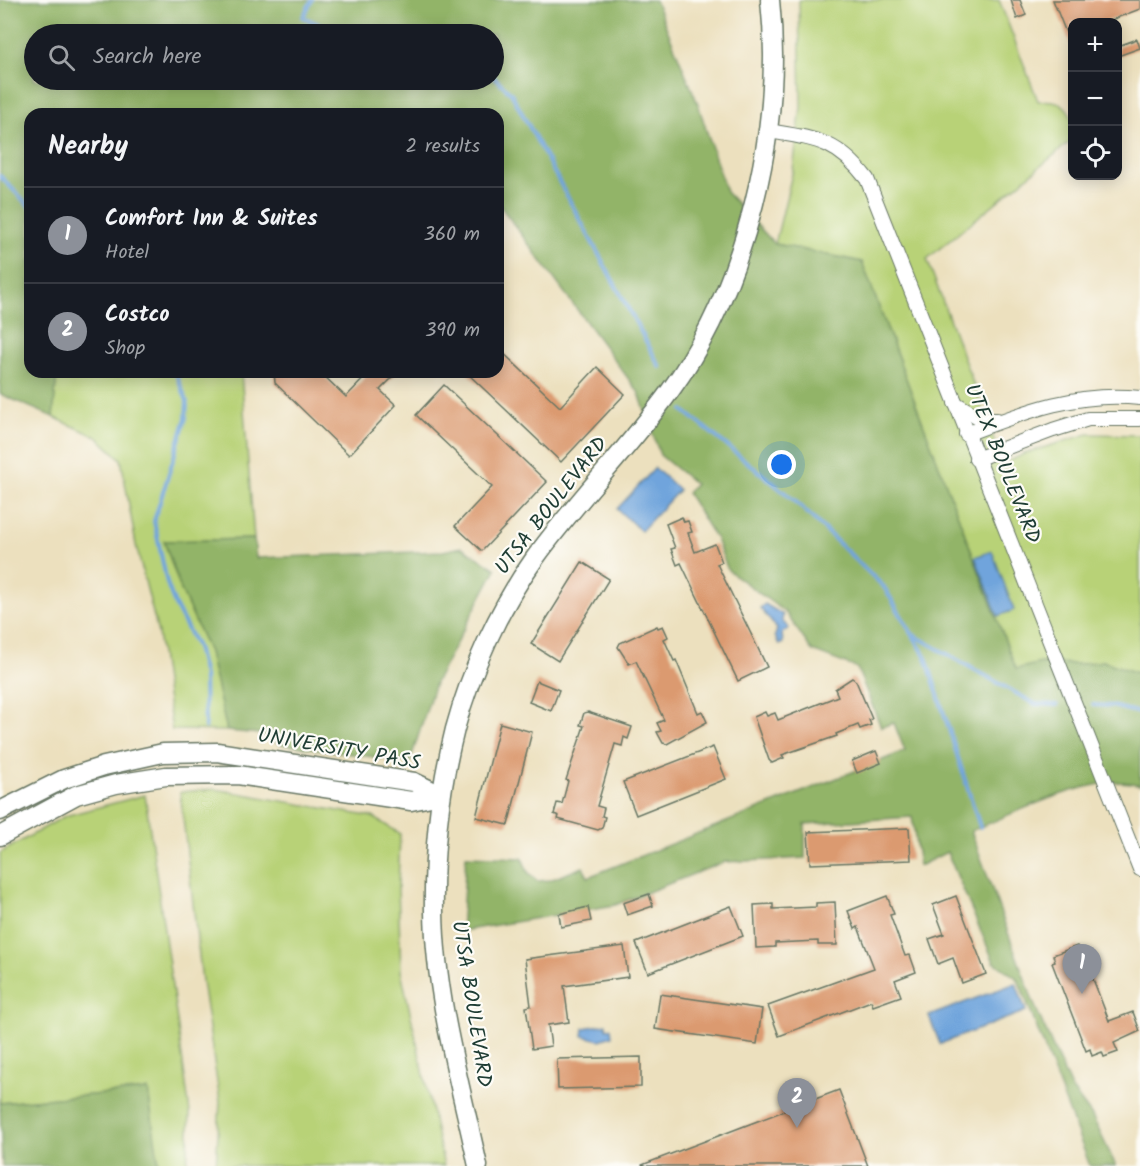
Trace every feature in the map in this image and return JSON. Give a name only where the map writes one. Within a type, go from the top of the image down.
[{"type":"main road","name":"UTSA BOULEVARD","points":[[478,1166],[439,965],[434,912],[441,795],[456,727],[486,644],[505,606],[534,559],[673,387],[709,326],[749,220],[770,131],[773,69],[770,0]]},
{"type":"main road","name":"UNIVERSITY PASS","points":[[0,811],[64,779],[104,766],[164,753],[217,752],[410,781],[441,795]]},
{"type":"main road","name":"UNIVERSITY PASS","points":[[0,836],[76,795],[116,784],[166,776],[238,775],[411,801],[441,795]]},
{"type":"street","name":"UTEX BOULEVARD","points":[[770,131],[809,138],[835,146],[855,163],[867,179],[1140,869]]},
{"type":"street","points":[[966,434],[1034,408],[1080,398],[1118,396],[1140,398]]},
{"type":"street","points":[[955,403],[984,420],[1005,419]]},
{"type":"street","points":[[976,459],[1053,429],[1088,419],[1140,419]]},
{"type":"green space","points":[[0,0],[655,0],[698,104],[726,192],[775,244],[862,262],[1016,669],[1041,663],[1081,664],[1103,661],[1140,674],[1140,785],[1122,782],[1079,789],[1055,796],[971,831],[1034,1004],[1071,1088],[1092,1116],[1116,1166],[1090,1166],[1018,979],[994,962],[947,852],[919,866],[912,817],[805,824],[805,858],[724,862],[615,905],[461,931],[466,856],[522,858],[528,872],[537,881],[550,880],[583,867],[588,877],[905,751],[894,723],[881,727],[857,668],[812,651],[786,613],[728,570],[716,539],[687,493],[695,484],[660,455],[639,393],[504,211],[504,108],[24,108],[24,378],[56,378],[53,417],[0,394]]},
{"type":"green space","points":[[799,0],[999,0],[1038,101],[1056,102],[1067,109],[1068,143],[927,259],[1003,464],[1026,453],[1088,434],[1140,435],[1140,674],[1103,661],[1081,664],[1041,663],[1016,670],[862,262],[775,244],[793,170],[801,107]]},
{"type":"green space","points":[[56,378],[241,378],[254,539],[164,541],[181,590],[209,652],[227,731],[172,730],[158,633],[136,545],[121,459],[97,437],[53,417]]},
{"type":"green space","points":[[254,539],[256,558],[443,551],[462,547],[496,569],[435,683],[410,762],[280,744],[261,734],[227,731],[209,652],[181,590],[164,541]]},
{"type":"green space","points":[[215,789],[373,817],[400,834],[398,888],[401,971],[444,1166],[216,1166],[220,1102],[202,981],[180,792]]},
{"type":"green space","points":[[145,795],[190,1113],[187,1166],[159,1166],[147,1090],[0,1103],[0,853],[65,816]]},
{"type":"green space","points":[[148,1090],[159,1166],[2,1166],[0,1103]]},
{"type":"water","points":[[655,468],[679,490],[641,531],[617,509]]},
{"type":"water","points":[[992,551],[1014,610],[998,616],[975,557]]},
{"type":"water","points":[[765,604],[783,615],[782,621],[789,628],[782,633],[783,643],[779,645],[775,636],[777,629],[760,608]]},
{"type":"water","points":[[1016,983],[1026,1011],[940,1044],[929,1016]]},
{"type":"water","points":[[606,1024],[607,1029],[611,1028],[612,1036],[600,1040],[583,1036],[584,1028]]},
{"type":"building","points":[[1011,0],[1020,0],[1026,15],[1017,19]]},
{"type":"building","points":[[1053,0],[1140,0],[1140,9],[1116,18],[1068,18],[1068,38]]},
{"type":"building","points":[[1137,39],[1140,48],[1122,55],[1122,45]]},
{"type":"building","points":[[504,354],[560,407],[597,367],[625,394],[561,462],[472,378],[504,378]]},
{"type":"building","points":[[275,378],[326,378],[346,397],[364,378],[392,378],[380,390],[396,405],[349,455],[275,383]]},
{"type":"building","points":[[444,385],[547,482],[482,551],[455,526],[492,487],[416,415]]},
{"type":"building","points":[[682,517],[684,522],[688,521],[692,532],[688,533],[695,552],[715,544],[722,562],[717,564],[767,667],[738,681],[681,563],[677,565],[671,549],[675,548],[666,524]]},
{"type":"building","points":[[582,562],[609,579],[558,661],[531,644]]},
{"type":"building","points":[[657,626],[658,628],[663,626],[668,637],[664,639],[674,661],[676,660],[698,713],[702,711],[707,722],[667,744],[663,743],[657,732],[661,731],[657,723],[664,720],[636,661],[629,664],[618,647],[620,643]]},
{"type":"building","points":[[852,678],[856,681],[872,719],[869,720],[871,725],[860,729],[858,725],[836,734],[837,736],[782,755],[784,758],[772,763],[754,717],[765,712],[767,716],[775,713],[778,720],[838,696],[835,689]]},
{"type":"building","points":[[537,681],[559,690],[551,711],[529,702]]},
{"type":"building","points":[[588,712],[632,727],[628,739],[624,737],[622,746],[615,744],[597,806],[604,808],[602,816],[605,817],[602,828],[598,830],[558,819],[559,816],[554,814],[557,803],[562,804],[568,781],[566,780],[584,726],[580,725],[584,713]]},
{"type":"building","points":[[500,723],[532,732],[508,825],[476,817]]},
{"type":"building","points":[[713,747],[726,779],[636,815],[623,782]]},
{"type":"building","points":[[876,751],[881,763],[857,773],[852,761]]},
{"type":"building","points":[[909,828],[911,860],[810,864],[808,832]]},
{"type":"building","points":[[649,894],[653,906],[627,915],[623,903]]},
{"type":"building","points":[[887,896],[894,914],[890,915],[905,956],[910,955],[916,972],[895,980],[901,996],[873,1006],[871,1001],[779,1036],[768,1006],[874,968],[858,927],[855,929],[848,911]]},
{"type":"building","points":[[956,896],[986,974],[962,983],[953,958],[938,964],[929,939],[944,934],[933,905]]},
{"type":"building","points":[[835,902],[837,945],[818,945],[818,941],[775,943],[775,947],[756,948],[754,905],[773,904],[773,909],[816,907],[816,903]]},
{"type":"building","points":[[731,906],[743,936],[648,973],[636,943]]},
{"type":"building","points":[[588,907],[591,921],[561,927],[559,914]]},
{"type":"building","points":[[624,946],[628,977],[564,986],[569,1022],[548,1025],[551,1046],[532,1049],[526,1007],[531,1006],[525,959]]},
{"type":"building","points":[[1077,946],[1080,953],[1087,950],[1092,965],[1088,966],[1109,1021],[1133,1012],[1140,1031],[1114,1043],[1118,1052],[1104,1057],[1102,1052],[1092,1056],[1090,1049],[1086,1051],[1052,963],[1055,962],[1053,955]]},
{"type":"building","points":[[660,994],[762,1009],[757,1044],[655,1029]]},
{"type":"building","points":[[641,1057],[641,1087],[558,1089],[557,1059]]},
{"type":"building","points":[[839,1090],[868,1166],[642,1166],[642,1165]]},
{"type":"waterway","points":[[312,0],[303,17],[319,24]]},
{"type":"waterway","points":[[504,86],[511,93],[660,367]]},
{"type":"waterway","points":[[0,176],[24,201]]},
{"type":"waterway","points":[[177,378],[187,401],[186,418],[154,521],[167,583],[175,605],[197,647],[204,676],[205,727]]},
{"type":"waterway","points":[[683,410],[795,501],[884,587],[926,657],[980,827]]},
{"type":"waterway","points":[[912,634],[1035,704],[1057,705]]},
{"type":"waterway","points":[[1093,705],[1112,706],[1140,713]]},
{"type":"place","name":"Comfort Inn & Suites","points":[[1082,994]]},
{"type":"place","name":"Costco","points":[[797,1128]]}]
